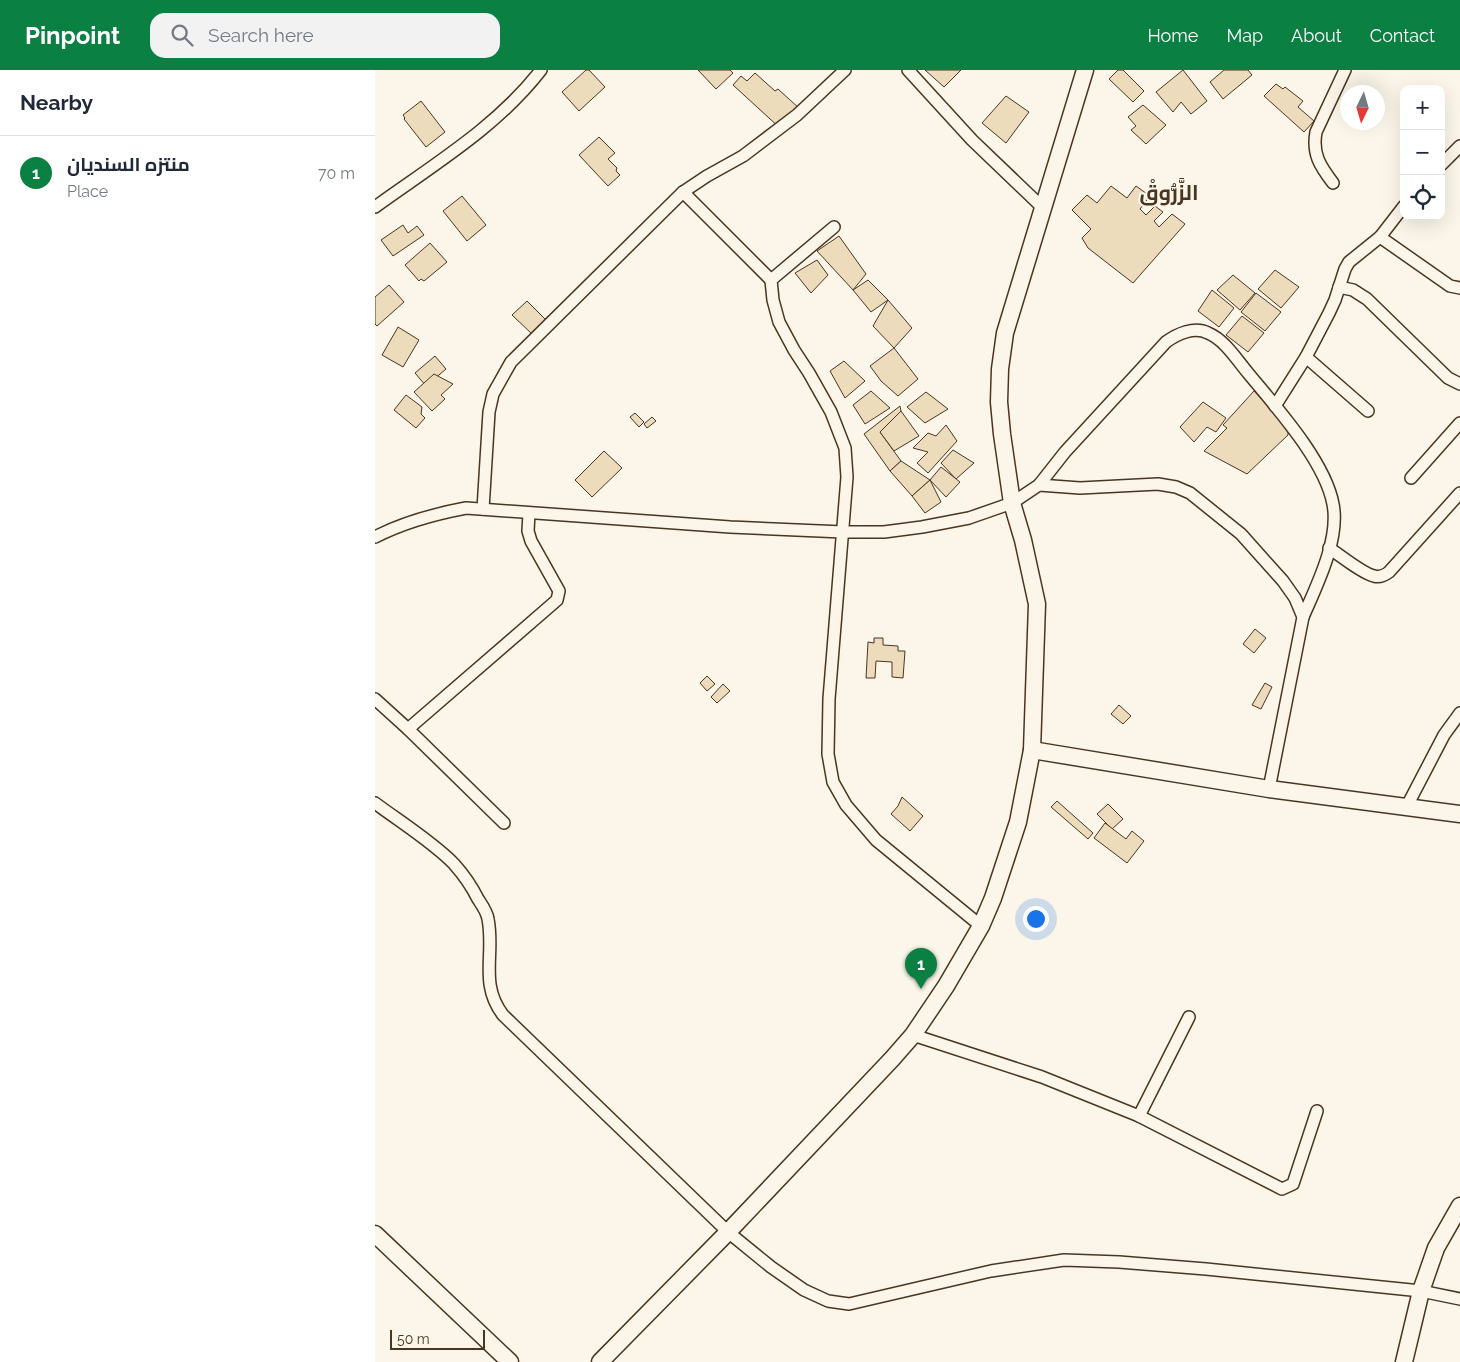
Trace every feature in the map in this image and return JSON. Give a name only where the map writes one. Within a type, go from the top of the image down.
[{"type":"street","points":[[375,207],[481,131],[524,92],[541,70]]},
{"type":"street","points":[[483,509],[489,412],[493,394],[511,362],[683,192],[743,156],[797,115],[845,70]]},
{"type":"street","points":[[907,70],[972,140],[1043,208]]},
{"type":"street","points":[[600,1362],[872,1082],[913,1035],[981,926],[993,898],[1018,822],[1032,750],[1037,604],[1023,540],[1012,504],[999,402],[1000,369],[1005,333],[1085,70]]},
{"type":"street","points":[[1333,183],[1320,166],[1314,142],[1316,132],[1345,70]]},
{"type":"street","points":[[1445,161],[1460,146]]},
{"type":"street","points":[[683,192],[771,280],[773,300],[779,322],[831,412],[845,448],[847,478],[829,699],[827,754],[833,782],[846,805],[876,840],[981,926]]},
{"type":"street","points":[[1275,406],[1306,357],[1332,307],[1349,262],[1380,237],[1400,211]]},
{"type":"street","points":[[771,280],[834,227]]},
{"type":"street","points":[[1380,237],[1450,286],[1460,288]]},
{"type":"street","points":[[1339,287],[1361,294],[1394,324],[1447,378],[1460,384]]},
{"type":"street","points":[[375,537],[393,528],[424,517],[466,508],[729,527],[843,532],[884,532],[969,518],[1012,504],[1039,485],[1065,452],[1166,342],[1179,333],[1193,331],[1208,332],[1223,343],[1275,406],[1306,448],[1320,470],[1333,504],[1334,524],[1329,548],[1318,582],[1303,617],[1269,789]]},
{"type":"street","points":[[1306,357],[1368,411]]},
{"type":"street","points":[[1411,478],[1460,423]]},
{"type":"street","points":[[1039,485],[1080,488],[1158,484],[1176,487],[1190,493],[1241,534],[1283,580],[1295,598],[1303,617]]},
{"type":"street","points":[[1329,548],[1367,573],[1375,577],[1384,576],[1460,493]]},
{"type":"street","points":[[408,729],[558,598],[559,591],[531,541],[528,531],[529,513]]},
{"type":"street","points":[[375,698],[505,823]]},
{"type":"street","points":[[1407,806],[1444,735],[1460,713]]},
{"type":"street","points":[[1032,750],[1269,789],[1460,814]]},
{"type":"street","points":[[375,804],[454,864],[473,889],[488,918],[491,995],[503,1015],[728,1232],[771,1268],[804,1290],[827,1300],[849,1304],[991,1270],[1064,1260],[1206,1269],[1421,1291],[1460,1299]]},
{"type":"street","points":[[1139,1116],[1189,1017]]},
{"type":"street","points":[[913,1035],[1041,1077],[1139,1116],[1282,1189],[1293,1184],[1317,1111]]},
{"type":"street","points":[[1404,1362],[1421,1291],[1436,1248],[1460,1206]]},
{"type":"street","points":[[375,1234],[510,1362]]},
{"type":"building","points":[[586,70],[589,70],[605,87],[579,111],[562,92]]},
{"type":"building","points":[[698,70],[730,70],[733,73],[716,89]]},
{"type":"building","points":[[925,70],[961,70],[944,87]]},
{"type":"building","points":[[1118,70],[1123,70],[1144,91],[1133,102],[1109,79]]},
{"type":"building","points":[[1183,70],[1207,101],[1191,114],[1181,102],[1173,112],[1156,92]]},
{"type":"building","points":[[1224,70],[1248,70],[1252,75],[1223,99],[1210,82]]},
{"type":"building","points":[[755,73],[775,91],[778,89],[800,109],[781,129],[733,85],[741,76],[747,81]]},
{"type":"building","points":[[1276,84],[1283,89],[1285,87],[1303,101],[1298,107],[1314,121],[1304,132],[1264,96]]},
{"type":"building","points":[[1006,96],[1029,112],[1006,143],[982,123]]},
{"type":"building","points":[[421,101],[445,132],[426,147],[404,119],[403,115]]},
{"type":"building","points":[[1143,105],[1166,125],[1146,144],[1131,130],[1136,126],[1128,117]]},
{"type":"building","points":[[599,137],[615,153],[608,159],[617,168],[616,171],[620,175],[608,186],[579,155]]},
{"type":"building","points":[[1111,186],[1127,198],[1136,186],[1150,196],[1140,209],[1146,215],[1155,206],[1163,212],[1154,221],[1159,227],[1172,214],[1185,224],[1133,283],[1088,248],[1082,238],[1091,229],[1072,210],[1087,195],[1097,203]]},
{"type":"building","points":[[462,196],[486,225],[467,241],[443,211]]},
{"type":"building","points":[[403,225],[408,233],[417,226],[424,235],[393,256],[381,240]]},
{"type":"building","points":[[839,236],[866,274],[853,290],[817,251]]},
{"type":"building","points":[[430,243],[447,262],[424,281],[421,279],[419,281],[405,265]]},
{"type":"building","points":[[817,260],[828,275],[811,293],[795,273]]},
{"type":"building","points":[[1275,270],[1299,287],[1281,308],[1258,289]]},
{"type":"building","points":[[1233,275],[1255,293],[1240,310],[1217,290]]},
{"type":"building","points":[[868,280],[888,300],[871,312],[853,290]]},
{"type":"building","points":[[389,285],[404,302],[377,326],[375,324],[375,297]]},
{"type":"building","points":[[1212,290],[1234,308],[1219,327],[1198,311]]},
{"type":"building","points":[[1256,293],[1281,312],[1265,331],[1241,312]]},
{"type":"building","points":[[888,300],[912,328],[894,348],[873,326]]},
{"type":"building","points":[[527,301],[546,320],[532,334],[512,315]]},
{"type":"building","points":[[1242,316],[1264,333],[1248,352],[1226,335]]},
{"type":"building","points":[[398,327],[419,340],[403,367],[382,355]]},
{"type":"building","points":[[894,348],[918,379],[898,396],[881,381],[870,366]]},
{"type":"building","points":[[435,356],[446,369],[426,386],[415,373]]},
{"type":"building","points":[[844,361],[865,381],[845,398],[830,371]]},
{"type":"building","points":[[434,374],[453,384],[441,395],[445,399],[432,411],[414,392]]},
{"type":"building","points":[[871,391],[890,408],[865,424],[853,405]]},
{"type":"building","points":[[1254,391],[1288,427],[1288,435],[1247,474],[1204,451],[1227,428],[1223,425]]},
{"type":"building","points":[[926,392],[948,409],[925,423],[907,407]]},
{"type":"building","points":[[406,395],[422,407],[421,414],[425,418],[416,428],[394,410]]},
{"type":"building","points":[[1203,402],[1226,418],[1216,432],[1207,427],[1194,442],[1180,427]]},
{"type":"building","points":[[900,406],[901,411],[880,432],[901,461],[890,471],[864,434]]},
{"type":"building","points":[[901,411],[919,436],[894,451],[880,432]]},
{"type":"building","points":[[635,413],[644,422],[639,427],[630,417]]},
{"type":"building","points":[[652,417],[656,421],[647,428],[644,424]]},
{"type":"building","points":[[946,425],[957,441],[928,473],[917,463],[928,452],[913,448],[928,433],[936,436]]},
{"type":"building","points":[[953,450],[974,463],[956,479],[941,463]]},
{"type":"building","points":[[604,451],[622,468],[592,497],[575,480]]},
{"type":"building","points":[[901,461],[930,480],[912,496],[890,471]]},
{"type":"building","points":[[941,467],[960,482],[946,497],[930,480]]},
{"type":"building","points":[[930,480],[941,502],[925,513],[912,496]]},
{"type":"building","points":[[1255,629],[1266,638],[1254,653],[1243,644]]},
{"type":"building","points":[[874,638],[883,638],[883,645],[898,646],[898,651],[905,651],[903,678],[892,677],[892,662],[876,661],[875,678],[866,678],[868,642],[874,643]]},
{"type":"building","points":[[707,676],[715,684],[707,691],[700,683]]},
{"type":"building","points":[[1265,683],[1272,687],[1261,709],[1252,705]]},
{"type":"building","points":[[723,684],[730,691],[717,703],[711,697]]},
{"type":"building","points":[[1119,705],[1131,716],[1123,724],[1111,714]]},
{"type":"building","points":[[902,797],[923,816],[910,831],[891,814],[898,806]]},
{"type":"building","points":[[1057,801],[1093,833],[1088,839],[1051,807]]},
{"type":"building","points":[[1108,804],[1123,819],[1112,829],[1097,814]]},
{"type":"building","points":[[1105,823],[1126,839],[1132,831],[1144,841],[1127,863],[1094,838]]},
{"type":"place","name":"منتزه السنديان","points":[[921,989]]},
{"type":"district","name":"الزَّرُّوقْ","points":[[1169,193]]}]
